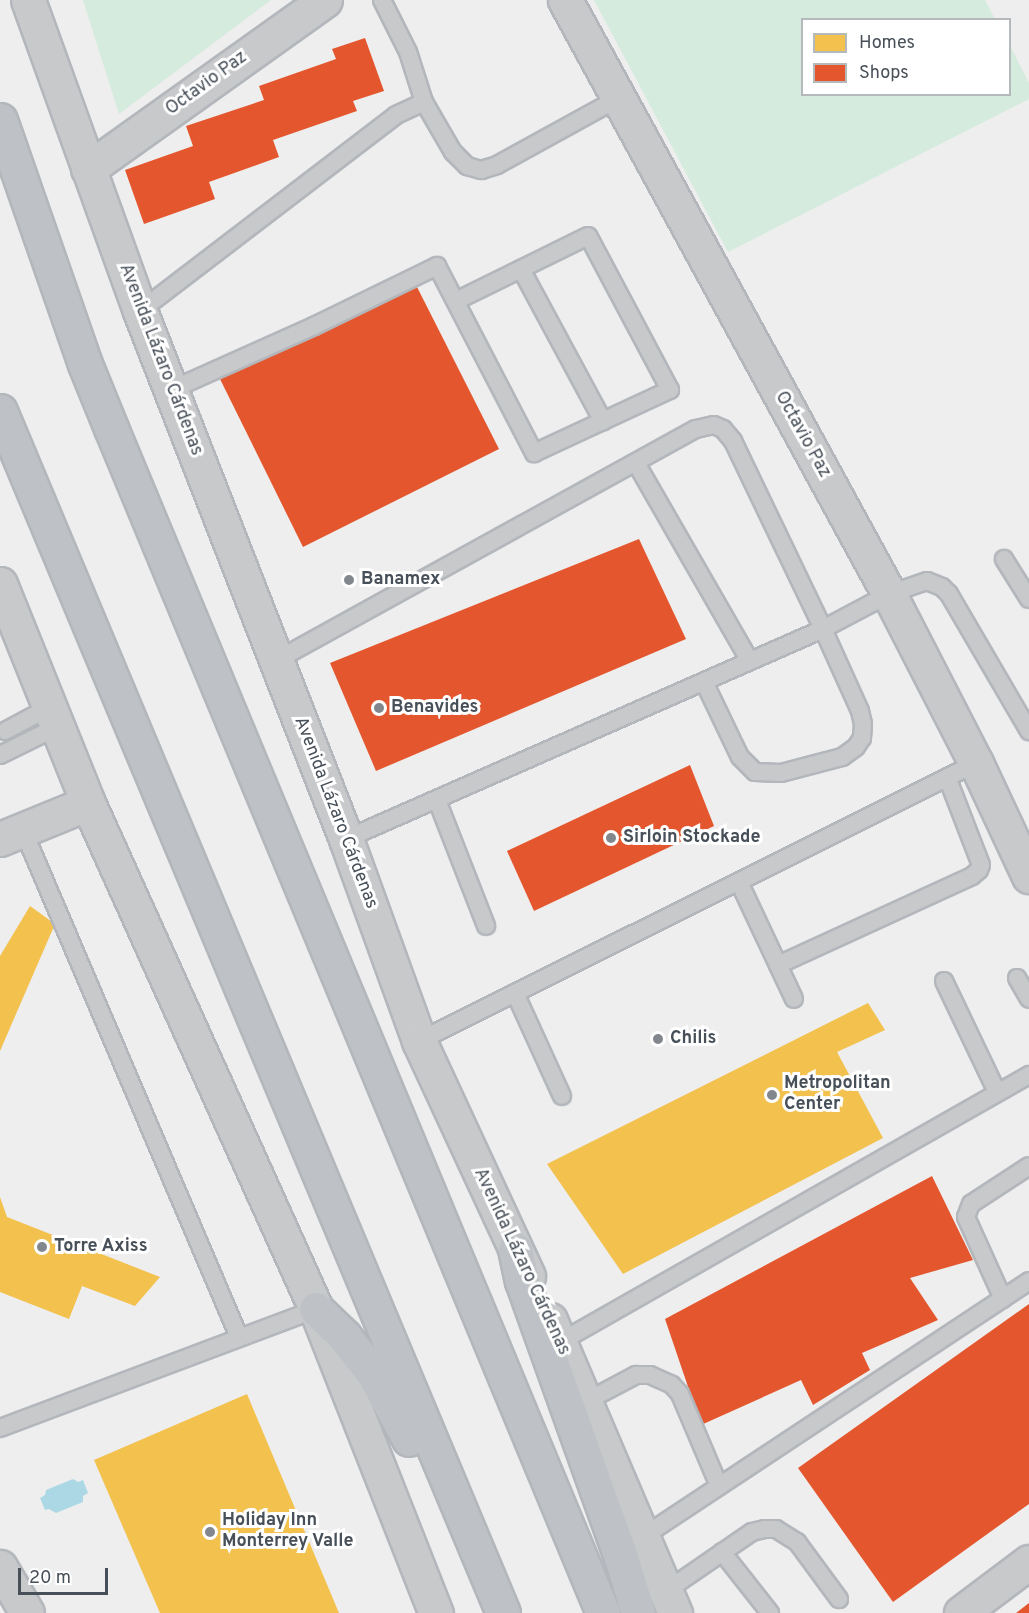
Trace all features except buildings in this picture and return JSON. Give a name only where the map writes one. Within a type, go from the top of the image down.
[{"type":"highway","points":[[0,120],[77,342],[115,439],[603,1613]]},
{"type":"highway","points":[[0,411],[500,1605]]},
{"type":"highway","points":[[514,1249],[522,1281],[620,1554],[638,1613]]},
{"type":"highway","points":[[316,1309],[344,1336],[373,1373],[398,1414],[465,1550],[500,1605]]},
{"type":"street","name":"Avenida Lázaro Cárdenas","points":[[28,0],[140,311],[346,839],[419,1041],[514,1249],[561,1342],[671,1602]]},
{"type":"street","name":"Octavio Paz","points":[[88,169],[325,0]]},
{"type":"street","name":"Octavio Paz","points":[[565,0],[889,594],[976,763],[1029,876]]},
{"type":"street","points":[[0,584],[88,803],[316,1309],[436,1613]]},
{"type":"street","points":[[11,835],[88,803]]},
{"type":"street","points":[[961,1613],[1029,1562]]},
{"type":"street","points":[[1,1572],[27,1613]]},
{"type":"lane","points":[[382,0],[408,52],[424,102],[453,152],[467,166],[481,170],[497,165],[619,98]]},
{"type":"lane","points":[[140,311],[396,115],[424,102]]},
{"type":"lane","points":[[171,390],[314,326],[437,266],[534,453],[670,390],[588,236],[456,301]]},
{"type":"lane","points":[[521,269],[603,421]]},
{"type":"lane","points":[[276,660],[696,429],[714,425],[723,429],[733,441],[823,629],[861,711],[862,738],[856,747],[842,757],[781,773],[755,772],[740,757],[704,682]]},
{"type":"lane","points":[[636,463],[750,661]]},
{"type":"lane","points":[[1004,559],[1029,599]]},
{"type":"lane","points":[[346,839],[437,801],[823,629],[889,594],[927,581],[942,587],[1029,731]]},
{"type":"lane","points":[[53,718],[7,752],[3,725],[53,718]]},
{"type":"lane","points":[[419,1041],[976,763]]},
{"type":"lane","points":[[778,965],[972,876],[979,870],[981,864],[946,777]]},
{"type":"lane","points":[[437,801],[486,926]]},
{"type":"lane","points":[[11,835],[239,1337]]},
{"type":"lane","points":[[739,882],[794,999]]},
{"type":"lane","points":[[1017,978],[1029,999]]},
{"type":"lane","points":[[944,981],[998,1092]]},
{"type":"lane","points":[[515,993],[562,1096]]},
{"type":"lane","points":[[561,1342],[1029,1075]]},
{"type":"lane","points":[[1003,1299],[966,1217],[971,1204],[1029,1166]]},
{"type":"lane","points":[[644,1536],[1029,1281]]},
{"type":"lane","points":[[0,1428],[316,1309]]},
{"type":"lane","points":[[585,1402],[636,1375],[650,1375],[672,1385],[680,1394],[719,1486]]},
{"type":"lane","points":[[671,1602],[722,1551],[752,1532],[776,1529],[797,1542],[839,1599]]},
{"type":"lane","points":[[722,1551],[770,1613]]},
{"type":"green space","points":[[83,0],[271,0],[119,114]]},
{"type":"green space","points":[[594,0],[985,0],[994,18],[801,18],[801,96],[1011,96],[1011,48],[1029,83],[1029,99],[728,252]]},
{"type":"water","points":[[73,1479],[78,1482],[83,1480],[88,1493],[83,1496],[83,1502],[56,1513],[49,1509],[45,1510],[40,1498],[45,1495],[46,1490]]},
{"type":"place","name":"Banamex","points":[[349,580]]},
{"type":"place","name":"Benavides","points":[[379,708]]},
{"type":"place","name":"Sirloin Stockade","points":[[611,838]]},
{"type":"place","name":"Chilis","points":[[658,1039]]},
{"type":"place","name":"Metropolitan Center","points":[[772,1095]]},
{"type":"place","name":"Torre Axiss","points":[[42,1247]]},
{"type":"place","name":"Holiday Inn Monterrey Valle","points":[[210,1532]]}]
